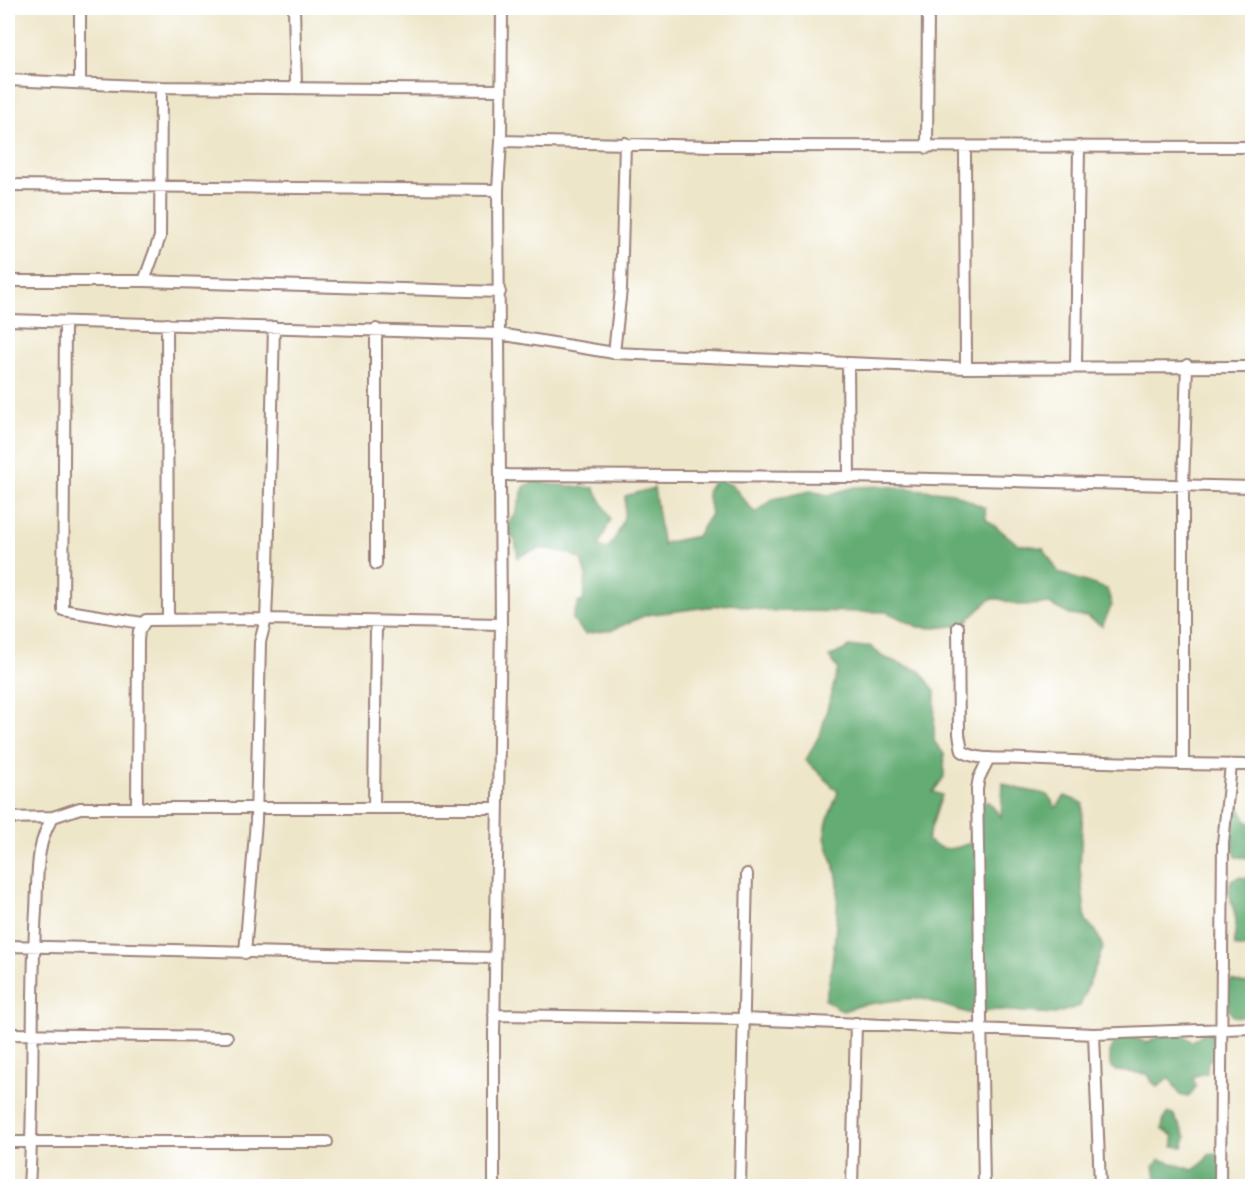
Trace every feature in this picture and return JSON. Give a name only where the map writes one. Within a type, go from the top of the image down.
[{"type":"street","points":[[80,8],[80,83]]},
{"type":"street","points":[[294,8],[296,86]]},
{"type":"street","points":[[494,1186],[494,1015],[501,624],[498,190],[501,141],[502,8]]},
{"type":"street","points":[[927,148],[928,8]]},
{"type":"street","points":[[8,80],[161,87],[296,86],[500,90]]},
{"type":"street","points":[[144,281],[159,248],[161,87]]},
{"type":"street","points":[[501,141],[927,148],[1252,147]]},
{"type":"street","points":[[614,353],[621,289],[625,143]]},
{"type":"street","points":[[1076,366],[1079,146]]},
{"type":"street","points":[[965,147],[966,368]]},
{"type":"street","points":[[8,185],[498,190]]},
{"type":"street","points":[[8,281],[144,281],[500,292]]},
{"type":"street","points":[[8,320],[499,334],[614,353],[966,368],[1187,365],[1252,367]]},
{"type":"street","points":[[64,322],[63,610],[142,623],[150,618],[168,618],[501,624]]},
{"type":"street","points":[[167,324],[168,618]]},
{"type":"street","points":[[245,953],[256,808],[261,642],[266,619],[274,327]]},
{"type":"street","points":[[376,329],[376,564]]},
{"type":"street","points":[[848,363],[849,477]]},
{"type":"street","points":[[1183,764],[1183,485],[1187,365]]},
{"type":"street","points":[[500,475],[849,477],[1252,487]]},
{"type":"street","points":[[137,808],[138,640],[142,623]]},
{"type":"street","points":[[374,808],[376,623]]},
{"type":"street","points":[[958,627],[956,665],[960,746],[966,754],[989,759],[1252,765]]},
{"type":"street","points":[[984,1186],[977,789],[989,759]]},
{"type":"street","points":[[1220,1186],[1223,843],[1231,765]]},
{"type":"street","points":[[8,818],[53,816],[80,808],[497,808]]},
{"type":"street","points":[[29,1186],[32,1142],[33,946],[40,843],[53,816]]},
{"type":"street","points":[[740,1186],[747,874]]},
{"type":"street","points":[[8,946],[495,958]]},
{"type":"street","points":[[494,1015],[744,1019],[980,1027],[1094,1034],[1252,1028]]},
{"type":"street","points":[[852,1186],[856,1023]]},
{"type":"street","points":[[8,1034],[228,1037]]},
{"type":"street","points":[[1094,1034],[1100,1186]]},
{"type":"street","points":[[8,1142],[327,1142]]},
{"type":"green space","points":[[539,478],[547,484],[594,488],[611,519],[598,547],[608,549],[622,524],[625,496],[654,488],[663,547],[664,543],[697,536],[711,514],[707,492],[715,479],[732,485],[755,513],[773,499],[811,491],[828,495],[855,487],[885,486],[953,493],[985,508],[986,519],[1018,544],[1043,548],[1059,573],[1107,589],[1112,605],[1102,626],[1087,617],[1070,615],[1049,604],[1017,605],[1000,599],[990,599],[963,625],[935,628],[918,627],[887,612],[768,611],[732,604],[646,615],[612,630],[585,634],[572,619],[579,602],[583,602],[586,576],[581,559],[549,549],[533,550],[518,558],[515,540],[502,528],[515,515],[524,487]]},
{"type":"green space","points":[[870,646],[883,657],[920,671],[935,691],[934,741],[944,754],[944,777],[933,792],[942,795],[927,840],[938,847],[948,849],[970,843],[977,807],[988,801],[1001,817],[1003,783],[1048,795],[1056,808],[1065,796],[1083,803],[1080,868],[1086,922],[1096,931],[1103,948],[1080,1006],[1055,1014],[997,1010],[971,1014],[923,999],[906,999],[861,1005],[843,1011],[825,1000],[831,972],[838,886],[825,832],[838,792],[806,760],[821,732],[838,669],[829,657],[850,647]]},
{"type":"green space","points":[[1239,806],[1247,822],[1252,823],[1252,858],[1236,857],[1233,847],[1230,826],[1231,809]]},
{"type":"green space","points":[[1239,877],[1252,879],[1252,944],[1244,948],[1235,946],[1236,922],[1230,897],[1231,880]]},
{"type":"green space","points":[[1252,969],[1252,1010],[1242,1017],[1233,1016],[1228,1009],[1228,983],[1232,980],[1245,984],[1249,982]]},
{"type":"green space","points":[[1167,1032],[1182,1034],[1192,1042],[1202,1034],[1219,1032],[1218,1056],[1208,1061],[1207,1073],[1195,1076],[1193,1079],[1196,1087],[1188,1097],[1180,1095],[1169,1077],[1158,1087],[1148,1074],[1116,1071],[1110,1065],[1110,1052],[1118,1036],[1131,1036],[1147,1043]]},
{"type":"green space","points":[[1168,1113],[1173,1114],[1186,1137],[1183,1147],[1173,1146],[1173,1136],[1162,1129],[1163,1121]]},
{"type":"green space","points":[[1209,1154],[1218,1154],[1227,1164],[1228,1172],[1224,1186],[1154,1186],[1157,1183],[1154,1166],[1160,1159],[1193,1170],[1204,1162]]}]
